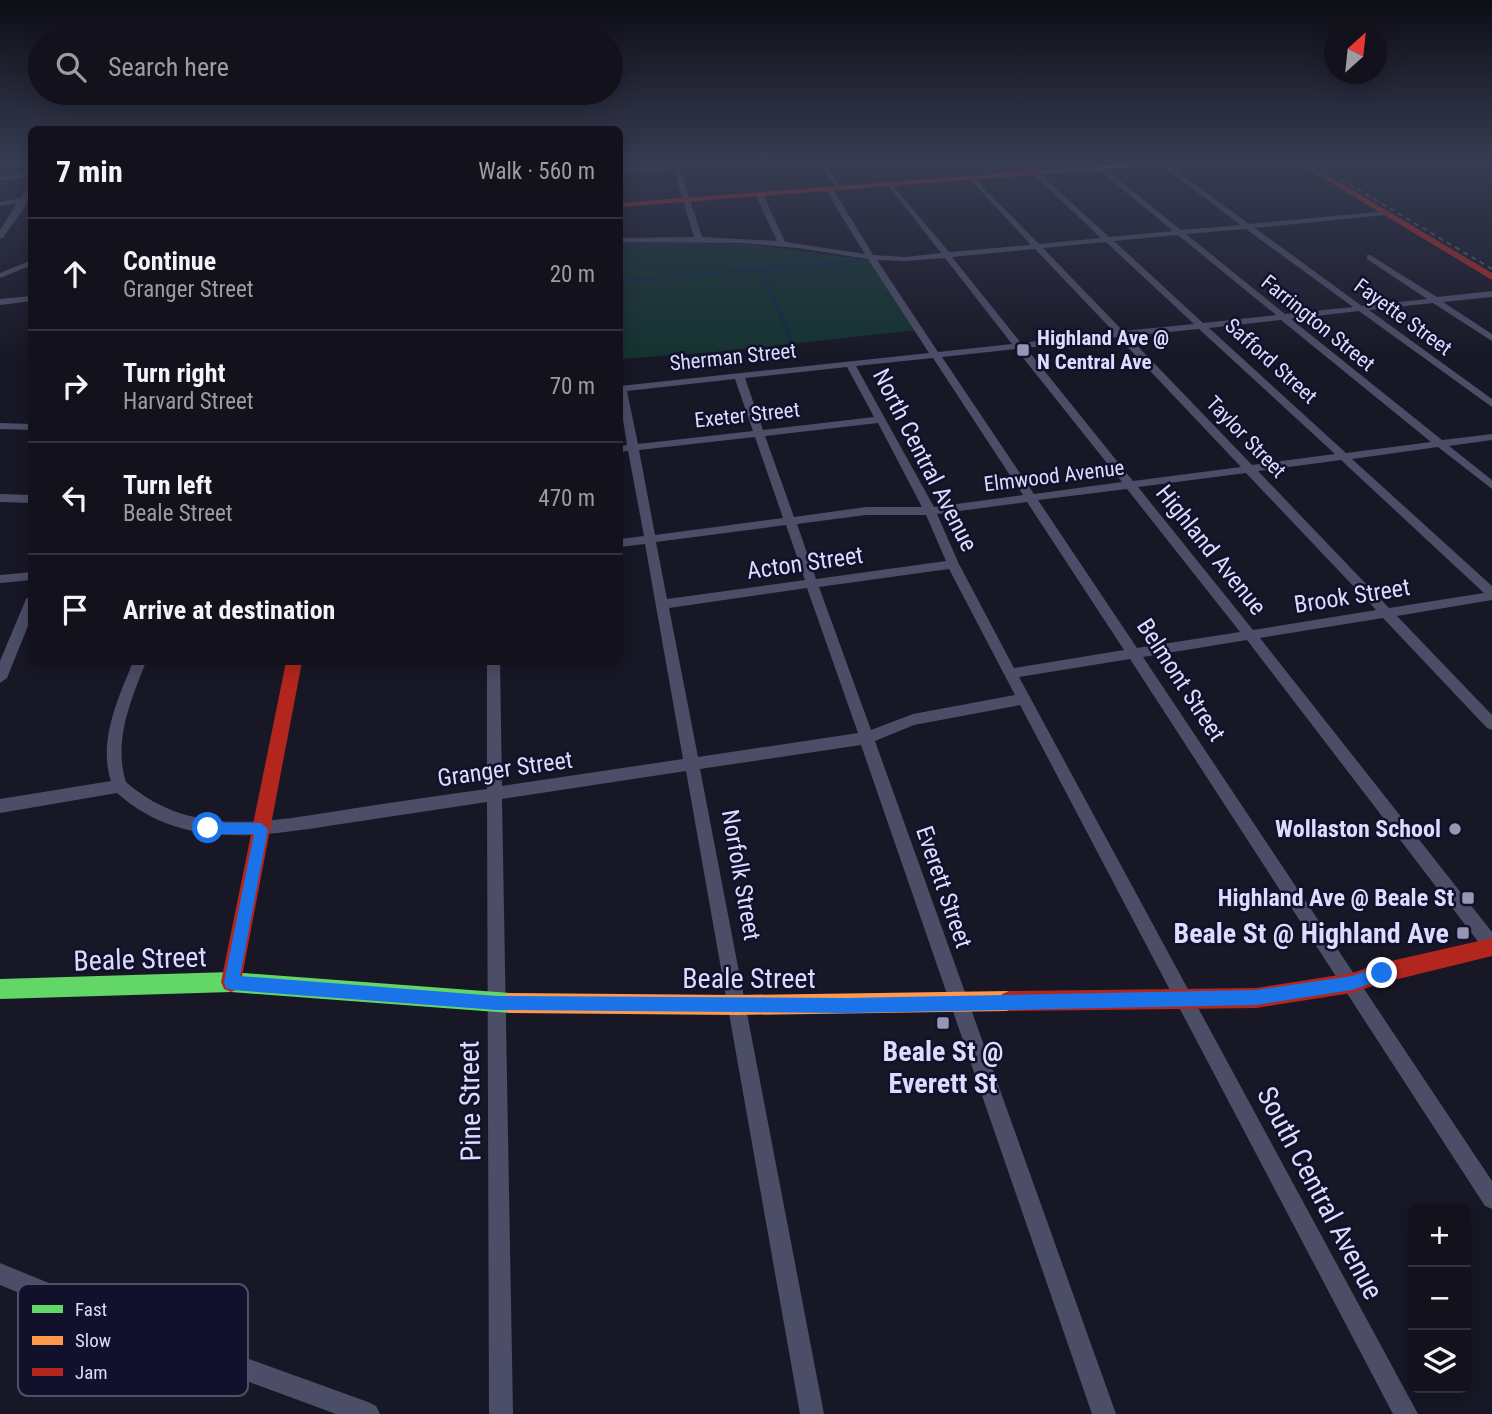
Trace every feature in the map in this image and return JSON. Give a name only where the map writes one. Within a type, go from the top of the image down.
[{"type":"main road","points":[[1407,226],[1492,277]]},
{"type":"main road","points":[[232,982],[293,665]]},
{"type":"main road","name":"Beale Street","points":[[0,989],[232,982],[497,1003],[737,1005],[1256,998],[1352,983],[1492,947]]},
{"type":"street","points":[[695,226],[699,239]]},
{"type":"street","points":[[774,226],[782,244]]},
{"type":"street","name":"Belmont Street","points":[[854,226],[872,259],[1492,1199]]},
{"type":"street","name":"Highland Avenue","points":[[923,226],[1250,635],[1492,947]]},
{"type":"street","name":"Taylor Street","points":[[1017,226],[1492,724]]},
{"type":"street","name":"Safford Street","points":[[1094,226],[1492,595]]},
{"type":"street","name":"Farrington Street","points":[[1172,226],[1492,486]]},
{"type":"street","points":[[623,240],[699,239],[782,244],[872,259],[946,255],[1259,226]]},
{"type":"street","name":"Fayette Street","points":[[1249,227],[1492,404]]},
{"type":"street","points":[[1370,257],[1492,338]]},
{"type":"street","points":[[0,275],[28,264]]},
{"type":"street","name":"North Central Avenue","points":[[1185,998],[1024,699],[953,564],[930,511],[850,364],[1492,294]]},
{"type":"street","points":[[0,302],[28,298]]},
{"type":"street","name":"Sherman Street","points":[[623,389],[850,364]]},
{"type":"street","name":"Everett Street","points":[[739,376],[1104,1414]]},
{"type":"street","name":"Norfolk Street","points":[[623,404],[694,765],[813,1414]]},
{"type":"street","name":"Exeter Street","points":[[623,448],[879,420]]},
{"type":"street","points":[[0,426],[28,427]]},
{"type":"street","name":"Elmwood Avenue","points":[[623,543],[866,511],[930,511],[1492,437]]},
{"type":"street","points":[[0,498],[28,499]]},
{"type":"street","name":"Acton Street","points":[[663,604],[953,564]]},
{"type":"street","points":[[4,581],[28,577]]},
{"type":"street","name":"Brook Street","points":[[1012,673],[1492,595]]},
{"type":"street","points":[[0,678],[28,610]]},
{"type":"street","points":[[0,806],[120,786],[117,780],[116,735],[138,665]]},
{"type":"street","name":"Pine Street","points":[[494,665],[501,1414]]},
{"type":"street","name":"Granger Street","points":[[120,786],[133,799],[176,822],[208,828],[261,829],[866,738],[912,720],[1024,699]]},
{"type":"street","name":"South Central Avenue","points":[[1185,998],[1406,1414]]},
{"type":"street","points":[[0,1275],[22,1284]]},
{"type":"street","points":[[248,1370],[368,1414]]},
{"type":"green space","points":[[623,242],[749,244],[875,262],[918,330],[715,352],[623,359]]},
{"type":"waterway","points":[[623,247],[648,244],[715,247]]},
{"type":"waterway","points":[[762,269],[859,261]]},
{"type":"waterway","points":[[623,281],[762,269]]},
{"type":"waterway","points":[[762,269],[775,302]]},
{"type":"waterway","points":[[775,301],[791,341]]},
{"type":"railway","points":[[1419,226],[1492,269]]},
{"type":"traffic: fast","points":[[0,989],[231,982],[510,1003]]},
{"type":"traffic: slow","points":[[510,1003],[737,1005],[1009,1001]]},
{"type":"traffic: jam","points":[[1407,226],[1492,277]]},
{"type":"traffic: jam","points":[[231,982],[293,665]]},
{"type":"traffic: jam","points":[[1009,1001],[1256,998],[1352,983],[1382,973],[1492,947]]},
{"type":"place","name":"Highland Ave @ N Central Ave","points":[[1023,350]]},
{"type":"place","name":"Wollaston School","points":[[1455,829]]},
{"type":"place","name":"Highland Ave @ Beale St","points":[[1468,898]]},
{"type":"place","name":"Beale St @ Highland Ave","points":[[1463,933]]},
{"type":"place","name":"Beale St @ Everett St","points":[[943,1023]]},
{"type":"route","points":[[208,828],[261,829],[232,982],[497,1003],[848,1005],[1256,998],[1352,983],[1382,973]]}]
